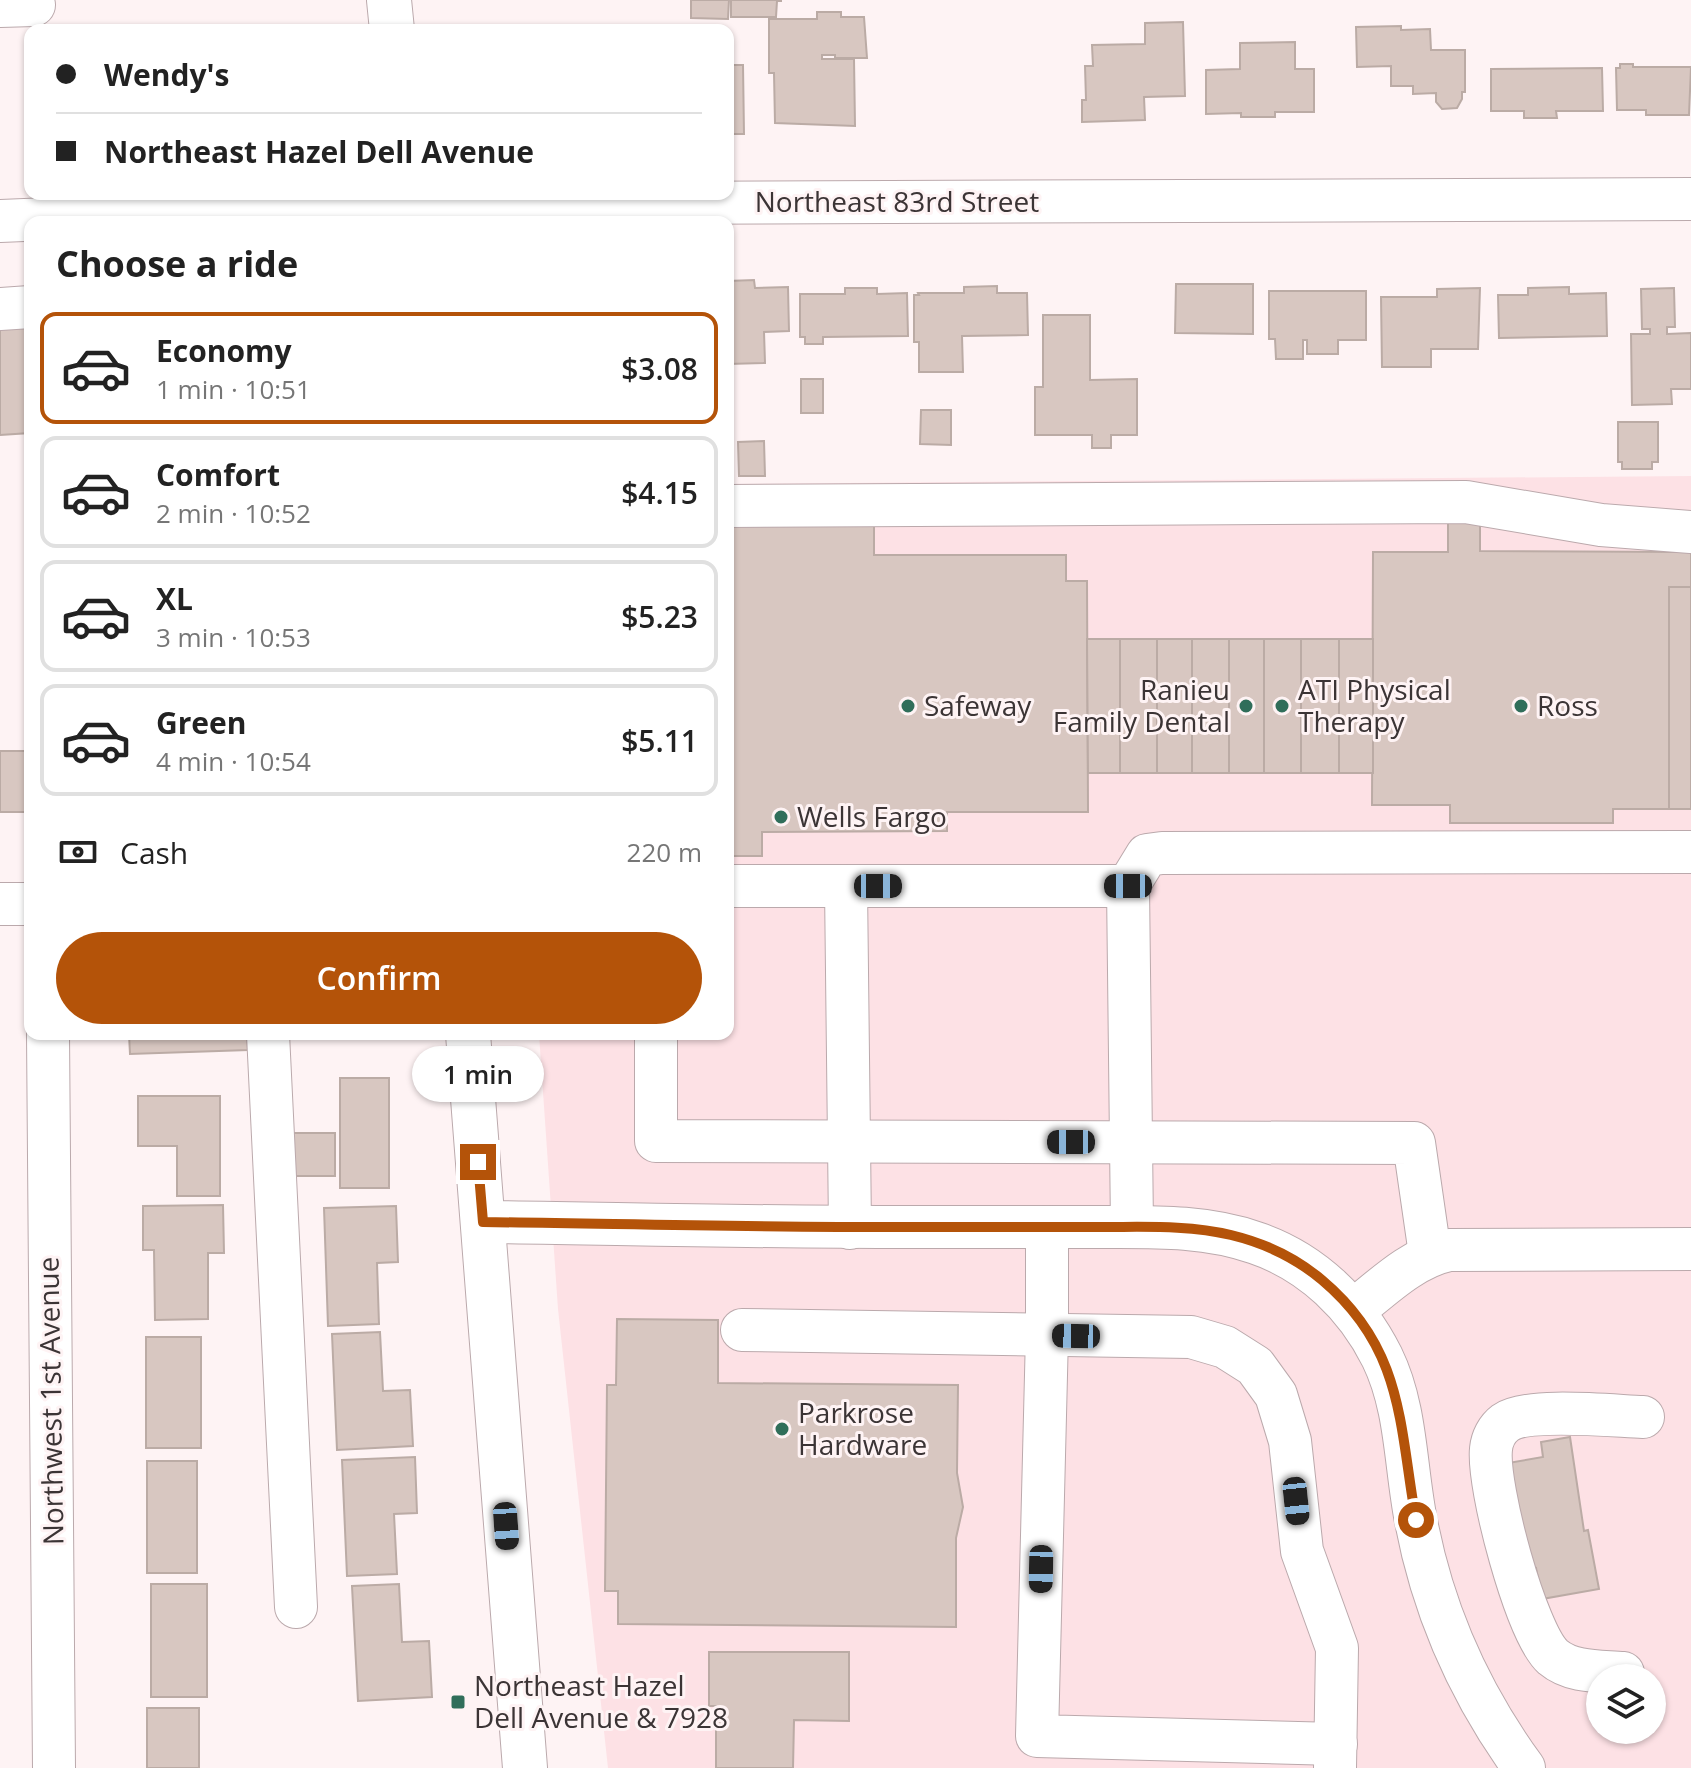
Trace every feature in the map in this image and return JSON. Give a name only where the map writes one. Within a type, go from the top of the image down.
[{"type":"main road","points":[[389,0],[391,24]]},
{"type":"main road","points":[[468,1040],[525,1768]]},
{"type":"street","name":"Northeast 83rd Street","points":[[211,216],[405,207],[638,212],[1691,199]]},
{"type":"street","name":"Northeast 83rd Street","points":[[0,221],[53,206],[177,216]]},
{"type":"street","points":[[0,309],[24,307]]},
{"type":"street","points":[[734,506],[1466,502],[1601,525],[1691,532]]},
{"type":"street","points":[[1132,1227],[1128,886],[1147,855],[1691,852]]},
{"type":"street","points":[[734,886],[1128,886]]},
{"type":"street","points":[[846,886],[850,1228]]},
{"type":"street","points":[[0,904],[24,904]]},
{"type":"street","name":"Northwest 1st Avenue","points":[[48,1040],[54,1768]]},
{"type":"street","points":[[268,1040],[296,1607]]},
{"type":"street","points":[[656,1040],[656,1141],[1414,1143],[1430,1254]]},
{"type":"street","points":[[483,1222],[1205,1230],[1258,1243],[1304,1266],[1353,1311],[1371,1336],[1393,1383],[1400,1407],[1420,1543],[1442,1617],[1474,1690],[1524,1768]]},
{"type":"street","points":[[742,1330],[1047,1335],[1191,1337],[1225,1347],[1255,1366],[1276,1395],[1290,1441],[1302,1551],[1337,1648],[1336,1756],[1037,1736],[1047,1335],[1047,1227]]},
{"type":"street","points":[[1353,1311],[1412,1264],[1430,1254],[1449,1250],[1691,1249]]},
{"type":"street","points":[[1586,1669],[1570,1667],[1553,1657],[1539,1640],[1502,1529],[1491,1448],[1499,1428],[1507,1421],[1523,1416],[1643,1417]]},
{"type":"shaded area","points":[[1691,476],[1691,1768],[608,1768],[558,1309],[539,1040],[734,1040],[734,484]]},
{"type":"building","points":[[691,0],[729,0],[728,19],[691,18]]},
{"type":"building","points":[[731,0],[781,1],[777,1],[776,17],[731,17]]},
{"type":"building","points":[[817,12],[841,12],[841,17],[864,17],[867,58],[822,55],[822,59],[854,59],[855,126],[775,123],[774,73],[769,73],[769,19],[817,19]]},
{"type":"building","points":[[1183,22],[1185,96],[1144,97],[1145,120],[1082,122],[1082,100],[1086,100],[1085,66],[1093,66],[1092,45],[1145,44],[1145,23]]},
{"type":"building","points":[[1401,26],[1401,30],[1430,29],[1431,50],[1465,50],[1465,92],[1462,92],[1457,108],[1442,109],[1436,102],[1436,93],[1413,94],[1413,86],[1391,86],[1391,66],[1357,67],[1356,27]]},
{"type":"building","points":[[1295,42],[1295,69],[1314,69],[1314,112],[1275,112],[1275,117],[1241,117],[1241,113],[1206,114],[1206,70],[1240,69],[1240,43]]},
{"type":"building","points":[[1620,64],[1633,64],[1633,67],[1691,67],[1689,115],[1646,115],[1646,110],[1617,110],[1616,68],[1620,68]]},
{"type":"building","points":[[734,65],[743,65],[744,134],[734,134]]},
{"type":"building","points":[[1602,68],[1603,111],[1556,111],[1557,118],[1524,118],[1524,111],[1491,111],[1491,69]]},
{"type":"building","points":[[754,280],[755,288],[788,287],[789,331],[764,332],[765,363],[734,364],[734,281]]},
{"type":"building","points":[[1176,284],[1253,284],[1253,334],[1175,333]]},
{"type":"building","points":[[997,286],[997,293],[1027,293],[1028,335],[962,336],[963,372],[919,372],[919,342],[914,342],[914,295],[964,293],[964,287]]},
{"type":"building","points":[[1569,287],[1569,294],[1606,293],[1607,336],[1499,338],[1498,295],[1528,295],[1528,288]]},
{"type":"building","points":[[845,288],[877,288],[877,294],[907,293],[908,336],[823,337],[823,344],[805,344],[805,337],[800,337],[800,294],[845,294]]},
{"type":"building","points":[[1480,288],[1478,349],[1431,349],[1431,367],[1382,367],[1381,297],[1437,297],[1437,289]]},
{"type":"building","points":[[1674,288],[1675,327],[1667,327],[1667,334],[1691,333],[1691,389],[1671,389],[1672,404],[1632,405],[1631,334],[1650,334],[1650,329],[1642,329],[1641,289]]},
{"type":"building","points":[[1269,291],[1366,291],[1366,340],[1338,340],[1338,354],[1307,354],[1307,340],[1303,340],[1303,359],[1276,359],[1275,339],[1269,339]]},
{"type":"building","points":[[1043,315],[1090,315],[1090,380],[1137,379],[1137,435],[1111,435],[1111,448],[1092,448],[1092,435],[1035,435],[1035,387],[1043,387]]},
{"type":"building","points":[[24,323],[24,433],[0,435],[0,325]]},
{"type":"building","points":[[801,379],[823,379],[823,413],[801,413]]},
{"type":"building","points":[[921,410],[951,410],[951,445],[920,444]]},
{"type":"building","points":[[1618,422],[1658,422],[1658,462],[1652,462],[1652,469],[1622,469],[1622,462],[1618,462]]},
{"type":"building","points":[[764,441],[765,476],[739,476],[738,442]]},
{"type":"building","name":"Ross","points":[[1448,521],[1480,521],[1480,551],[1691,552],[1691,587],[1669,587],[1669,809],[1613,809],[1613,823],[1450,823],[1450,805],[1372,805],[1373,552],[1448,552]]},
{"type":"building","name":"Safeway","points":[[734,524],[874,524],[874,555],[1066,555],[1066,581],[1087,581],[1088,812],[947,812],[947,831],[762,832],[762,856],[734,856]]},
{"type":"building","points":[[1669,587],[1691,587],[1691,809],[1669,809]]},
{"type":"building","points":[[1087,639],[1120,639],[1120,773],[1088,773]]},
{"type":"building","points":[[1120,639],[1157,639],[1157,773],[1120,773]]},
{"type":"building","points":[[1157,639],[1192,639],[1192,773],[1157,773]]},
{"type":"building","points":[[1192,639],[1229,639],[1229,773],[1192,773]]},
{"type":"building","name":"Ranieu Family Dental","points":[[1229,639],[1264,639],[1264,773],[1229,773]]},
{"type":"building","name":"ATI Physical Therapy","points":[[1264,639],[1301,639],[1301,773],[1264,773]]},
{"type":"building","points":[[1301,639],[1339,639],[1339,773],[1301,773]]},
{"type":"building","points":[[1339,639],[1373,639],[1373,773],[1339,773]]},
{"type":"building","points":[[0,751],[24,751],[24,812],[0,812]]},
{"type":"building","points":[[129,1040],[247,1040],[248,1050],[130,1054]]},
{"type":"building","points":[[340,1078],[389,1078],[389,1188],[340,1188]]},
{"type":"building","points":[[138,1096],[220,1096],[220,1196],[177,1196],[177,1146],[138,1146]]},
{"type":"building","points":[[287,1133],[335,1133],[335,1176],[287,1176]]},
{"type":"building","points":[[223,1205],[224,1253],[208,1253],[208,1319],[155,1320],[154,1250],[143,1250],[143,1206]]},
{"type":"building","points":[[396,1206],[398,1262],[377,1263],[379,1324],[328,1326],[324,1208]]},
{"type":"building","name":"Parkrose Hardware","points":[[617,1319],[718,1320],[718,1383],[958,1385],[957,1473],[963,1507],[956,1538],[956,1627],[618,1624],[618,1591],[605,1591],[607,1385],[616,1385]]},
{"type":"building","points":[[380,1332],[383,1391],[410,1390],[413,1446],[337,1450],[332,1334]]},
{"type":"building","points":[[146,1337],[201,1337],[201,1448],[146,1448]]},
{"type":"building","points":[[1570,1437],[1584,1531],[1588,1530],[1599,1589],[1542,1599],[1536,1568],[1527,1570],[1508,1463],[1543,1457],[1541,1442]]},
{"type":"building","points":[[415,1457],[417,1513],[394,1514],[397,1574],[347,1576],[342,1460]]},
{"type":"building","points":[[147,1461],[197,1461],[197,1573],[147,1573]]},
{"type":"building","points":[[151,1584],[207,1584],[207,1697],[151,1697]]},
{"type":"building","points":[[399,1584],[402,1642],[429,1641],[432,1697],[358,1701],[352,1586]]},
{"type":"building","points":[[709,1652],[849,1652],[849,1721],[794,1720],[793,1768],[716,1768],[716,1706],[709,1706]]},
{"type":"building","points":[[147,1708],[199,1708],[199,1768],[147,1768]]},
{"type":"place","name":"Safeway","points":[[908,706]]},
{"type":"place","name":"Ranieu Family Dental","points":[[1246,706]]},
{"type":"place","name":"ATI Physical Therapy","points":[[1282,706]]},
{"type":"place","name":"Ross","points":[[1521,706]]},
{"type":"place","name":"Wells Fargo","points":[[781,817]]},
{"type":"place","name":"Parkrose Hardware","points":[[782,1429]]},
{"type":"place","name":"Northeast Hazel Dell Avenue & 7928","points":[[458,1702]]},
{"type":"route","points":[[478,1162],[483,1222],[850,1228],[1173,1228],[1205,1230],[1258,1243],[1304,1266],[1324,1282],[1353,1311],[1371,1336],[1393,1383],[1400,1407],[1416,1520]]}]
